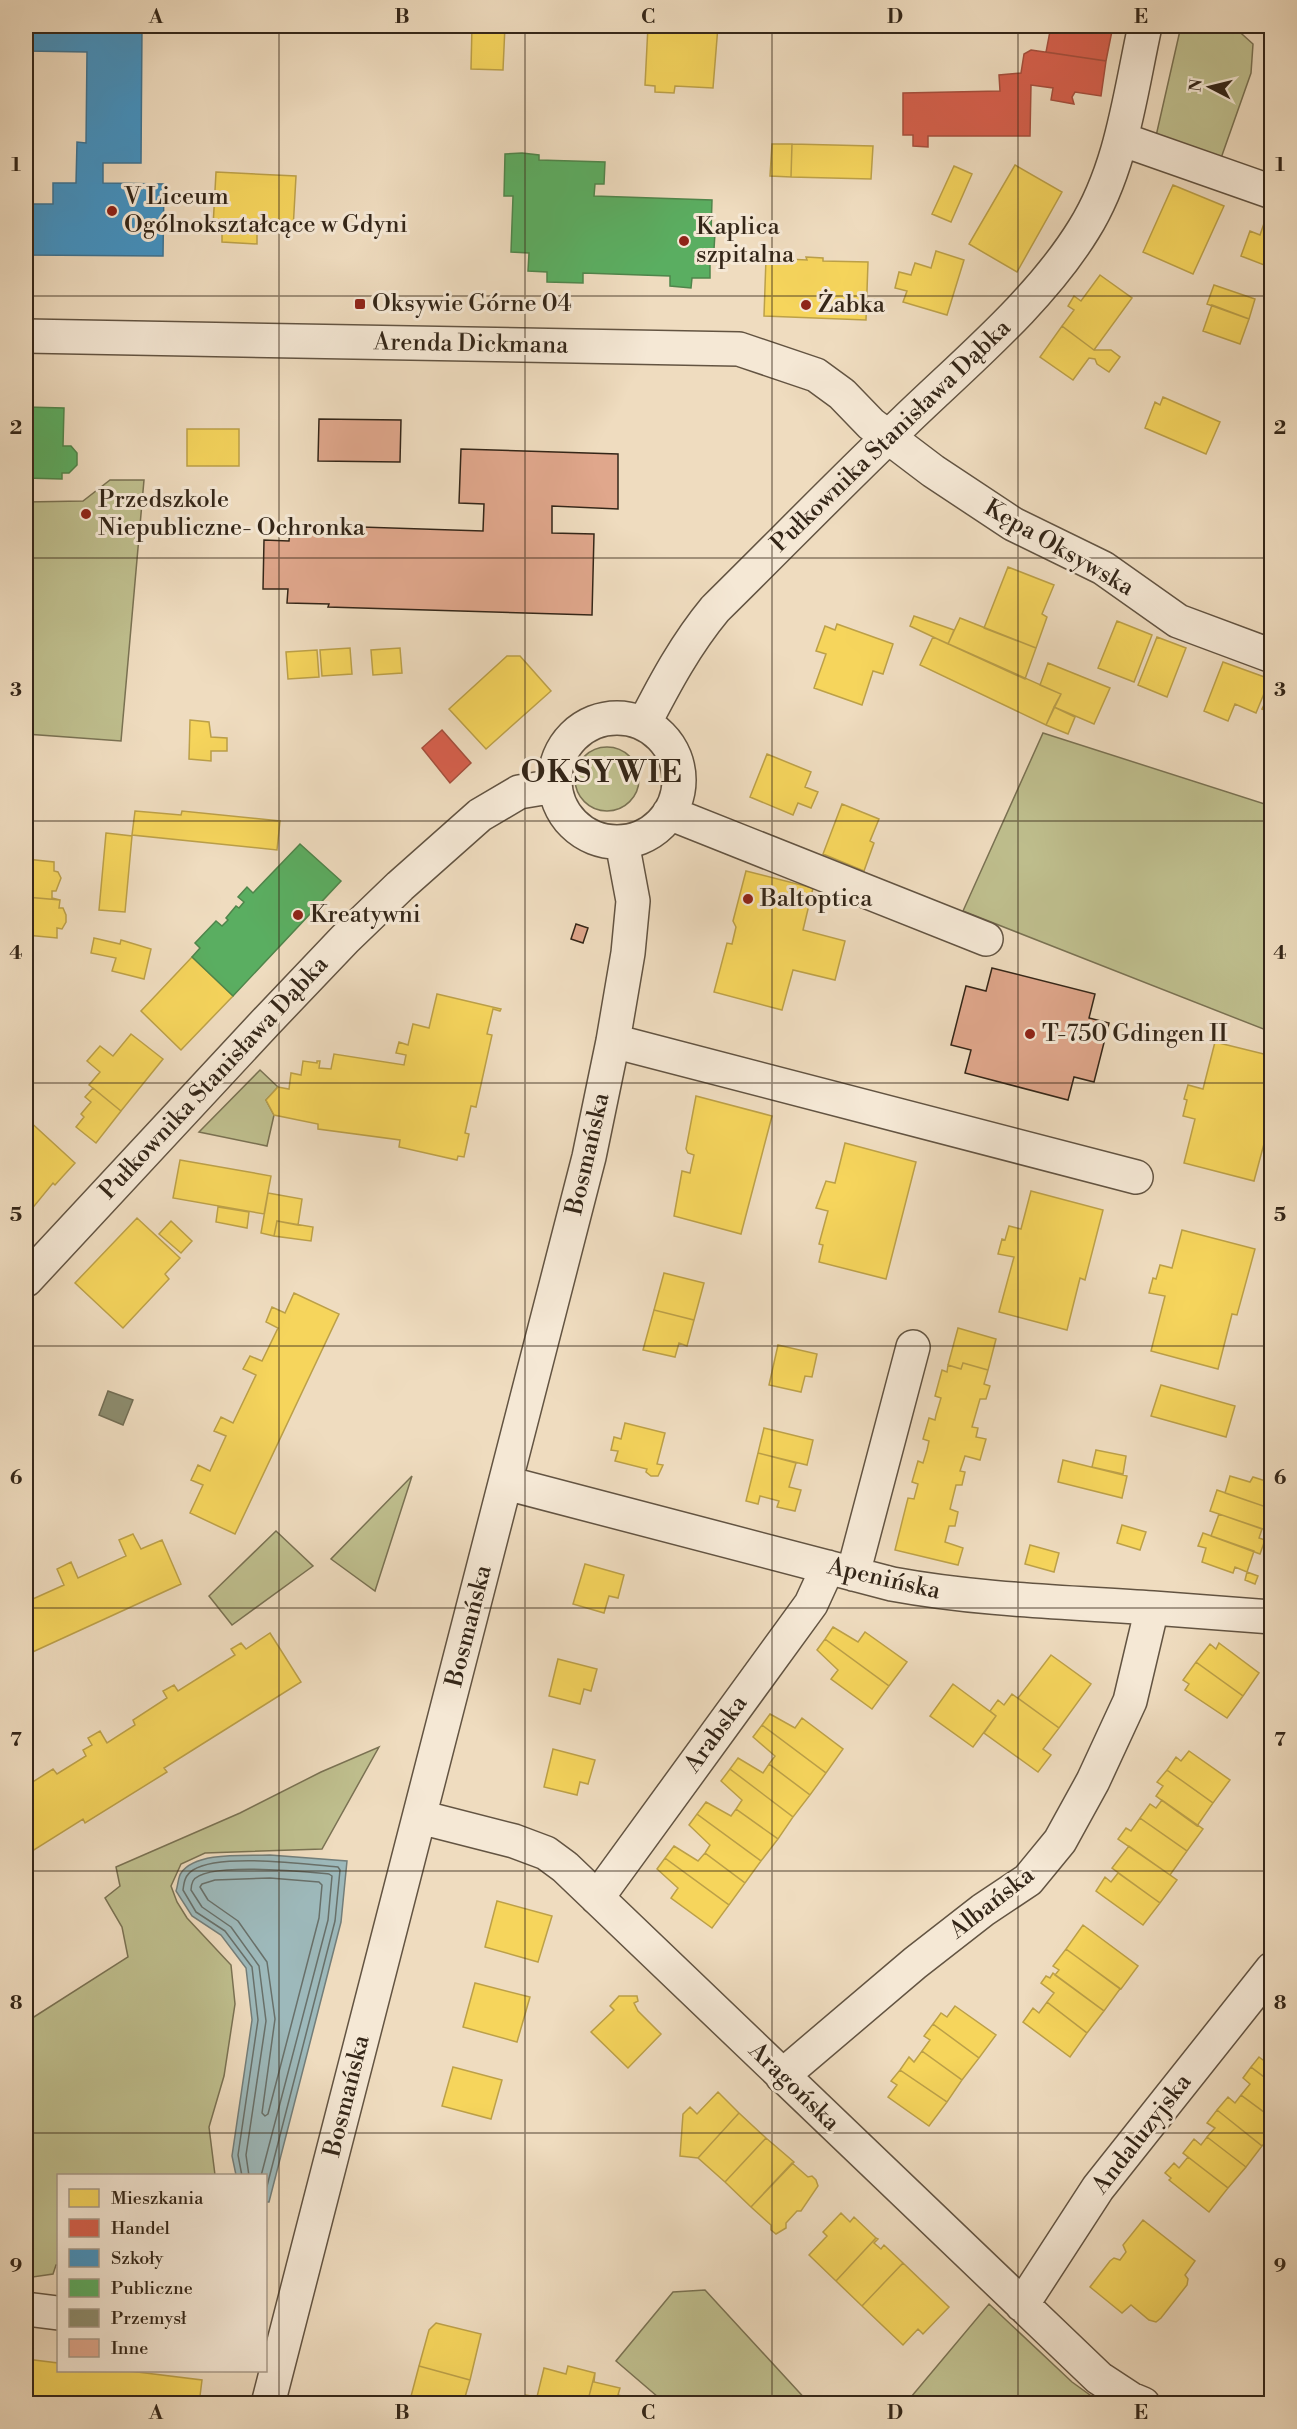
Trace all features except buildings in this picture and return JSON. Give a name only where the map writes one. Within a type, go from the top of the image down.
[{"type":"street","name":"Pułkownika Stanisława Dąbka","points":[[644,724],[666,680],[694,635],[716,609],[888,437],[1044,286],[1085,228],[1106,183],[1121,139],[1145,26]]},
{"type":"street","points":[[1121,139],[1272,192]]},
{"type":"street","name":"Arenda Dickmana","points":[[26,336],[740,349],[816,375],[842,394],[888,437]]},
{"type":"street","name":"Kępa Oksywska","points":[[888,437],[933,471],[1013,524],[1103,568],[1178,621],[1272,656]]},
{"type":"street","points":[[607,718],[626,718],[644,724],[663,737],[675,757],[680,780],[675,802],[663,822],[644,835],[622,842],[598,839],[577,828],[562,809],[555,786],[556,767],[563,750],[574,735],[590,724],[607,718]]},
{"type":"street","name":"Pułkownika Stanisława Dąbka","points":[[26,1280],[265,1023],[345,939],[400,886],[480,815],[519,792],[555,786]]},
{"type":"street","points":[[669,813],[986,939]]},
{"type":"street","name":"Bosmańska","points":[[268,2403],[274,2346],[420,1817],[587,1164],[613,1041],[628,952],[633,901],[622,842]]},
{"type":"street","points":[[613,1041],[1136,1176]]},
{"type":"street","name":"Arabska","points":[[597,1898],[811,1604],[840,1570],[913,1347]]},
{"type":"street","name":"Apenińska","points":[[506,1483],[892,1584],[946,1594],[1272,1617]]},
{"type":"street","name":"Albańska","points":[[782,2076],[915,1963],[983,1910],[1029,1880],[1060,1841],[1093,1781],[1130,1701],[1152,1608]]},
{"type":"street","name":"Aragońska","points":[[420,1817],[514,1841],[546,1852],[1100,2378],[1131,2399],[1143,2403]]},
{"type":"street","name":"Andaluzyjska","points":[[1022,2305],[1098,2188],[1272,1969]]},
{"type":"street","points":[[26,2309],[57,2313]]},
{"type":"green space","points":[[1181,26],[1233,26],[1253,44],[1251,73],[1220,161],[1156,136]]},
{"type":"green space","points":[[110,480],[144,480],[121,741],[26,734],[26,502],[83,501]]},
{"type":"green space","points":[[1043,733],[1271,806],[1271,1032],[963,911]]},
{"type":"green space","points":[[601,747],[613,747],[630,756],[637,767],[639,779],[637,791],[630,802],[613,811],[601,811],[589,806],[580,797],[575,785],[575,773],[580,761],[589,752]]},
{"type":"green space","points":[[260,1070],[278,1087],[266,1100],[274,1115],[267,1146],[199,1132]]},
{"type":"green space","points":[[412,1476],[375,1591],[331,1559]]},
{"type":"green space","points":[[276,1531],[313,1566],[232,1625],[209,1596]]},
{"type":"green space","points":[[379,1747],[322,1849],[205,1853],[181,1864],[171,1886],[187,1918],[231,1965],[235,2004],[224,2076],[209,2127],[215,2174],[57,2174],[57,2265],[53,2274],[26,2278],[26,2022],[128,1957],[122,1927],[105,1898],[120,1886],[116,1867],[240,1813],[321,1772]]},
{"type":"green space","points":[[705,2290],[809,2403],[665,2403],[616,2361],[673,2292]]},
{"type":"green space","points":[[989,2304],[1072,2382],[1101,2403],[906,2403]]},
{"type":"water","points":[[270,1855],[347,1861],[341,1922],[269,2202],[267,2202],[267,2174],[236,2174],[232,2156],[252,2020],[246,1968],[221,1935],[192,1916],[176,1891],[179,1877],[188,1866],[210,1858]]},
{"type":"place","name":"V Liceum Ogólnokształcące w Gdyni","points":[[112,211]]},
{"type":"place","name":"Kaplica szpitalna","points":[[684,241]]},
{"type":"place","name":"Oksywie Górne 04","points":[[360,304]]},
{"type":"place","name":"Żabka","points":[[806,305]]},
{"type":"place","name":"Przedszkole Niepubliczne- Ochronka","points":[[86,514]]},
{"type":"place","name":"Baltoptica","points":[[748,899]]},
{"type":"place","name":"Kreatywni","points":[[298,915]]},
{"type":"place","name":"T-750 Gdingen II","points":[[1030,1034]]},
{"type":"district","name":"OKSYWIE","points":[[602,773]]}]
